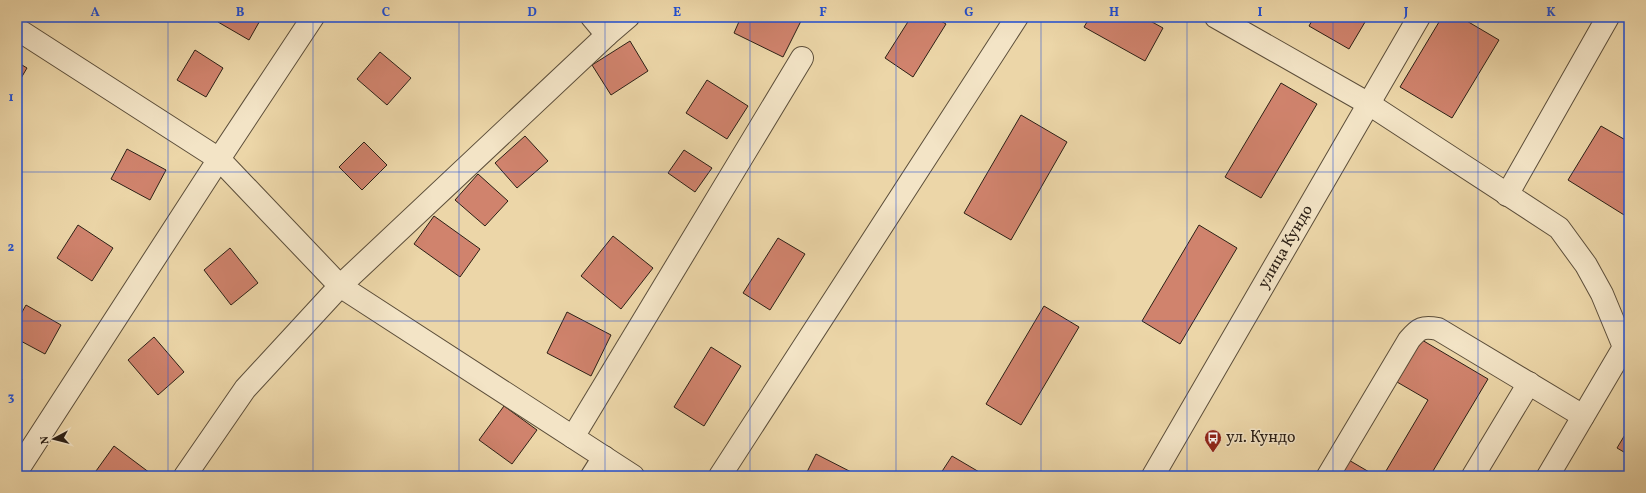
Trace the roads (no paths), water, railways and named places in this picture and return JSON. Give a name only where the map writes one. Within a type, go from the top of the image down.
[{"type":"street","points":[[17,471],[313,17]]},
{"type":"street","points":[[592,17],[607,35]]},
{"type":"street","points":[[185,476],[245,389],[340,286],[628,17]]},
{"type":"street","points":[[720,476],[1017,17]]},
{"type":"street","points":[[1216,17],[1369,104],[1559,228],[1586,265],[1627,346],[1583,416],[1548,476]]},
{"type":"street","name":"улица Кундо","points":[[1153,476],[1419,17]]},
{"type":"street","points":[[1508,195],[1608,17]]},
{"type":"street","points":[[17,29],[219,160],[340,286],[633,476]]},
{"type":"street","points":[[573,437],[802,58]]},
{"type":"street","points":[[1328,476],[1409,340],[1416,332],[1429,327],[1438,329],[1583,416]]},
{"type":"street","points":[[1474,476],[1528,383]]},
{"type":"street","points":[[592,476],[604,457]]},
{"type":"place","name":"ул. Кундо","points":[[1213,453]]}]
